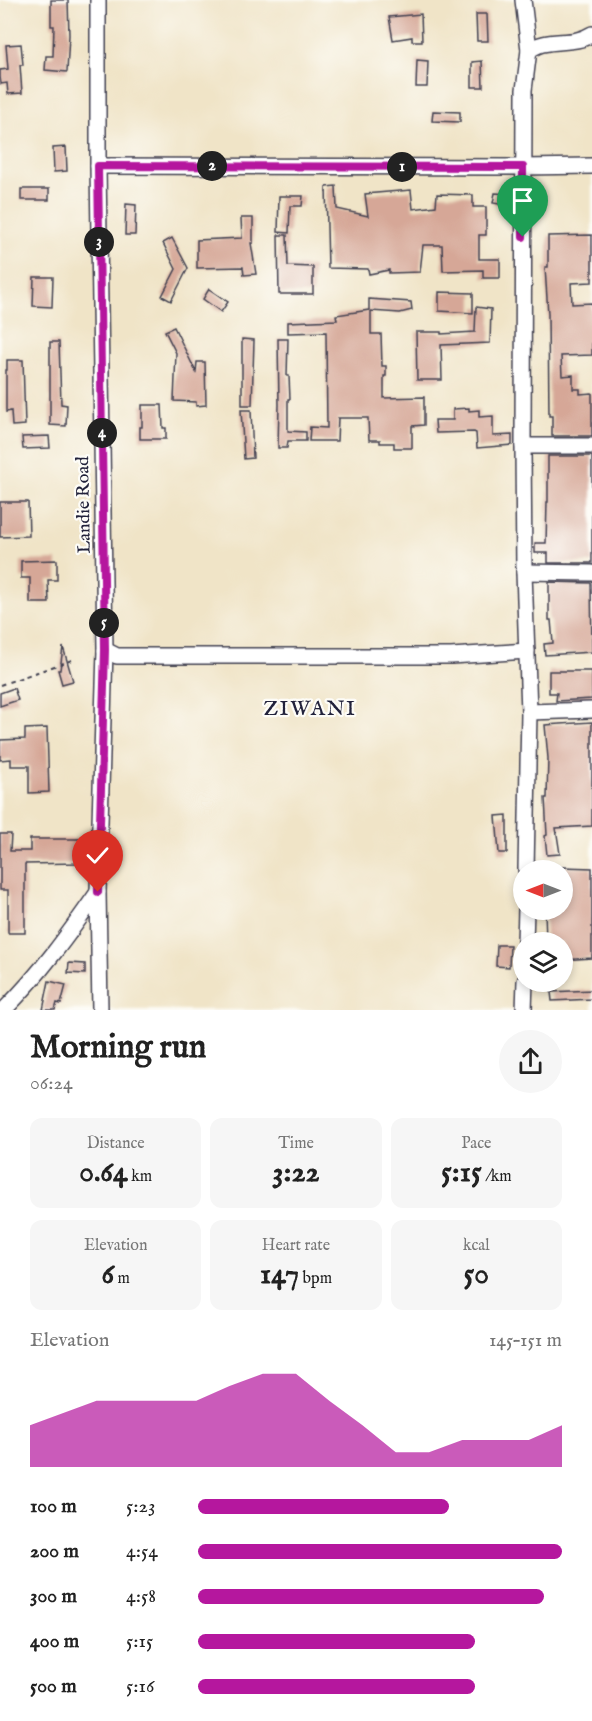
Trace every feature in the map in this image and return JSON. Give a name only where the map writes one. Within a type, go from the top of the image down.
[{"type":"street","name":"Landie Road","points":[[98,0],[105,650],[98,892],[100,1010]]},
{"type":"street","points":[[523,0],[529,50],[524,90],[522,446],[529,712],[526,860]]},
{"type":"street","points":[[529,50],[542,44],[569,42],[589,37],[592,34]]},
{"type":"street","points":[[98,166],[592,166]]},
{"type":"street","points":[[522,446],[592,446]]},
{"type":"street","points":[[524,572],[592,573]]},
{"type":"street","points":[[105,650],[117,656],[451,656],[527,651]]},
{"type":"street","points":[[529,712],[592,711]]},
{"type":"street","points":[[4,1010],[28,986],[98,892]]},
{"type":"street","points":[[524,1010],[525,992]]},
{"type":"path","points":[[0,685],[72,660]]},
{"type":"building","points":[[51,0],[68,0],[67,72],[45,70],[46,56],[53,56],[54,26],[51,26]]},
{"type":"building","points":[[421,14],[422,41],[412,41],[412,37],[393,40],[389,17]]},
{"type":"building","points":[[476,14],[487,14],[488,41],[477,41]]},
{"type":"building","points":[[21,44],[22,93],[8,94],[7,83],[1,84],[0,77],[0,70],[8,69],[6,45]]},
{"type":"building","points":[[417,60],[428,61],[427,87],[416,87]]},
{"type":"building","points":[[482,61],[483,87],[472,87],[472,62]]},
{"type":"building","points":[[433,111],[460,112],[460,122],[432,121]]},
{"type":"building","points":[[66,147],[67,171],[54,172],[53,148]]},
{"type":"building","points":[[336,186],[337,209],[368,216],[365,194],[411,190],[413,209],[436,206],[437,194],[473,195],[473,207],[486,207],[486,235],[479,235],[479,259],[500,259],[500,278],[483,278],[483,270],[443,271],[442,245],[423,245],[420,272],[389,273],[389,270],[369,274],[368,269],[328,268],[326,187]]},
{"type":"building","points":[[21,189],[49,189],[49,200],[21,200]]},
{"type":"building","points":[[495,193],[507,194],[505,205],[493,203]]},
{"type":"building","points":[[279,196],[303,196],[302,206],[290,206],[289,233],[278,232]]},
{"type":"building","points":[[126,204],[136,205],[135,235],[125,235]]},
{"type":"building","points":[[241,218],[253,218],[253,243],[251,243],[256,274],[244,275],[243,267],[197,268],[197,240],[242,238]]},
{"type":"building","points":[[278,235],[287,235],[288,266],[313,267],[313,294],[279,294]]},
{"type":"building","points":[[592,235],[592,282],[571,283],[572,304],[592,303],[592,355],[561,356],[562,376],[573,375],[573,389],[580,389],[580,394],[592,393],[592,436],[552,436],[552,416],[549,416],[545,267],[548,267],[548,236]]},
{"type":"building","points":[[172,238],[188,268],[171,301],[162,296],[176,269],[163,243]]},
{"type":"building","points":[[34,277],[53,277],[52,307],[33,306]]},
{"type":"building","points":[[209,289],[228,302],[221,312],[203,299]]},
{"type":"building","points":[[439,292],[473,293],[473,313],[439,311]]},
{"type":"building","points":[[369,299],[411,302],[412,310],[400,313],[371,311],[371,334],[381,334],[382,366],[386,366],[384,398],[424,397],[424,425],[412,426],[412,448],[394,448],[394,443],[369,440],[368,418],[338,418],[337,441],[309,441],[310,427],[327,428],[326,332],[288,333],[288,322],[337,320],[336,315],[369,310]]},
{"type":"building","points":[[476,307],[491,309],[490,343],[441,345],[442,380],[417,380],[416,332],[441,332],[441,334],[475,332]]},
{"type":"building","points":[[174,327],[196,372],[197,362],[205,362],[206,405],[196,406],[196,402],[174,401],[176,353],[165,331]]},
{"type":"building","points":[[242,339],[254,340],[252,405],[242,405]]},
{"type":"building","points":[[278,339],[288,339],[287,376],[289,376],[290,399],[288,399],[288,431],[306,432],[306,441],[288,441],[287,448],[278,448]]},
{"type":"building","points":[[50,342],[59,342],[61,404],[67,405],[66,426],[50,425]]},
{"type":"building","points":[[7,360],[23,360],[25,425],[12,426],[11,411],[6,412]]},
{"type":"building","points":[[142,405],[162,405],[166,439],[140,439]]},
{"type":"building","points":[[469,408],[469,411],[479,410],[479,417],[493,416],[493,436],[512,435],[512,445],[477,448],[474,432],[436,433],[435,420],[453,420],[453,409]]},
{"type":"building","points":[[241,410],[251,410],[253,458],[244,459]]},
{"type":"building","points":[[49,436],[50,448],[23,449],[22,437]]},
{"type":"building","points":[[548,456],[592,456],[592,563],[548,563],[548,553],[535,553],[535,543],[546,543]]},
{"type":"building","points":[[0,502],[28,502],[29,536],[0,537]]},
{"type":"building","points":[[57,560],[57,580],[48,580],[49,603],[30,603],[30,578],[21,578],[21,561]]},
{"type":"building","points":[[549,582],[591,583],[592,652],[545,655],[544,644],[553,643],[551,620],[549,620]]},
{"type":"building","points":[[63,647],[73,681],[62,684],[58,670],[60,670]]},
{"type":"building","points":[[549,671],[592,671],[592,699],[556,701],[557,693],[549,693]]},
{"type":"building","points":[[14,688],[18,700],[0,706],[0,693]]},
{"type":"building","points":[[592,722],[592,826],[556,828],[560,854],[547,855],[545,798],[547,798],[548,758],[545,725]]},
{"type":"building","points":[[47,728],[49,792],[29,793],[29,766],[11,766],[11,759],[0,760],[0,740],[25,739],[25,729]]},
{"type":"building","points":[[507,815],[507,853],[499,853],[496,816]]},
{"type":"building","points":[[0,834],[11,834],[10,851],[30,851],[30,839],[84,839],[82,853],[76,852],[78,863],[25,864],[25,933],[8,933],[8,890],[0,890]]},
{"type":"building","points":[[573,867],[592,868],[592,958],[573,959],[573,932],[546,932],[545,920],[573,920]]},
{"type":"building","points":[[497,945],[510,945],[509,967],[496,966]]},
{"type":"building","points":[[69,963],[85,964],[85,974],[68,973]]},
{"type":"building","points":[[49,981],[66,985],[61,1004],[57,1003],[55,1010],[43,1010]]},
{"type":"building","points":[[592,990],[592,999],[552,1001],[551,992]]},
{"type":"district","name":"ZIWANI","points":[[310,708]]},
{"type":"route","points":[[98,892],[105,650],[98,166],[523,167],[523,237]]}]
